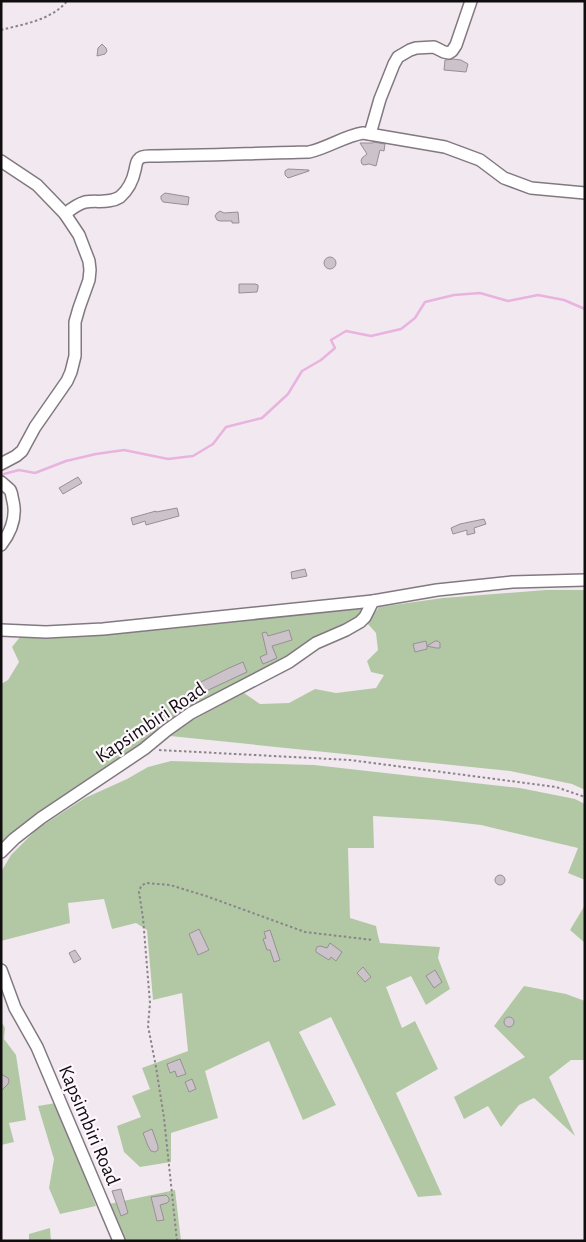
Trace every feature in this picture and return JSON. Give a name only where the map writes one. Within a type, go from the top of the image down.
[{"type":"street","points":[[370,134],[398,57],[416,48],[434,47],[444,52],[449,53],[452,51],[456,45],[471,1]]},
{"type":"street","points":[[65,214],[84,202],[109,202],[125,193],[135,172],[137,161],[142,157],[309,152],[355,134],[363,133],[445,146],[480,160],[504,178],[531,188],[585,193]]},
{"type":"street","points":[[1,160],[37,185],[65,214],[79,235],[89,261],[90,270],[89,280],[75,322],[75,356],[67,381],[35,427],[22,451],[1,464]]},
{"type":"street","points":[[1,482],[11,492],[15,516],[8,536],[1,546]]},
{"type":"street","points":[[1,630],[46,632],[103,628],[373,601],[437,590],[512,582],[585,580]]},
{"type":"street","name":"Kapsimbiri Road","points":[[1,852],[41,818],[144,749],[191,713],[289,662],[316,643],[360,622],[365,617],[373,601]]},
{"type":"street","name":"Kapsimbiri Road","points":[[1,970],[16,1008],[37,1048],[119,1241]]},
{"type":"path","points":[[1,30],[52,15],[68,1]]},
{"type":"path","points":[[144,749],[350,760],[556,787],[585,798]]},
{"type":"path","points":[[177,1241],[164,1118],[148,1026],[150,1003],[139,892],[141,886],[146,882],[170,885],[305,932],[373,940]]},
{"type":"green space","points":[[546,590],[585,590],[585,790],[572,784],[510,771],[170,736],[193,720],[244,693],[260,704],[289,703],[315,689],[336,693],[376,688],[384,675],[371,672],[367,661],[378,650],[376,633],[367,623],[379,607],[443,598]]},
{"type":"green space","points":[[366,607],[363,613],[353,621],[319,636],[289,658],[207,697],[1,846],[1,684],[8,680],[19,662],[12,647],[20,637],[73,637],[176,628]]},
{"type":"green space","points":[[171,761],[314,765],[520,788],[575,799],[585,804],[585,880],[568,873],[578,848],[481,825],[373,816],[374,848],[348,848],[350,918],[376,926],[380,943],[440,947],[438,958],[450,989],[426,1005],[411,976],[386,987],[402,1028],[415,1021],[438,1069],[396,1093],[442,1195],[418,1197],[331,1017],[299,1032],[336,1105],[303,1120],[269,1041],[205,1071],[218,1118],[171,1133],[171,1162],[140,1167],[124,1152],[117,1126],[141,1117],[132,1096],[150,1089],[142,1068],[188,1051],[182,993],[153,1000],[147,930],[136,923],[112,929],[104,899],[68,903],[70,923],[1,941],[1,872],[11,855],[37,829],[85,798],[148,767]]},
{"type":"green space","points":[[585,905],[585,943],[570,930]]},
{"type":"green space","points":[[524,986],[566,994],[585,1001],[585,1060],[571,1060],[549,1077],[575,1136],[534,1098],[519,1105],[501,1127],[488,1106],[464,1119],[454,1097],[525,1057],[494,1026]]},
{"type":"green space","points":[[1,1021],[5,1028],[4,1039],[16,1055],[26,1120],[9,1123],[14,1142],[1,1145]]},
{"type":"green space","points":[[56,1103],[96,1206],[60,1214],[49,1188],[54,1159],[38,1106]]},
{"type":"green space","points":[[175,1190],[181,1241],[125,1241],[109,1204]]},
{"type":"green space","points":[[50,1228],[51,1241],[29,1241],[29,1234]]},
{"type":"building","points":[[102,44],[107,51],[105,54],[97,56],[98,48]]},
{"type":"building","points":[[445,60],[461,60],[468,64],[466,72],[444,70]]},
{"type":"building","points":[[373,142],[385,144],[384,151],[380,150],[376,166],[364,165],[361,161],[367,154],[360,143]]},
{"type":"building","points":[[288,169],[309,171],[288,178],[285,175],[285,171]]},
{"type":"building","points":[[165,193],[189,197],[188,205],[163,202],[161,196]]},
{"type":"building","points":[[220,211],[224,213],[238,212],[239,223],[217,220],[215,216]]},
{"type":"building","points":[[328,257],[332,257],[336,263],[332,269],[328,269],[324,265],[324,261]]},
{"type":"building","points":[[239,284],[258,285],[257,292],[239,293]]},
{"type":"building","points":[[78,477],[82,483],[63,494],[59,488]]},
{"type":"building","points":[[177,508],[179,516],[146,525],[145,521],[133,525],[131,518],[156,511]]},
{"type":"building","points":[[484,519],[486,524],[474,528],[475,533],[467,535],[467,530],[453,534],[451,528]]},
{"type":"building","points":[[305,569],[307,576],[292,579],[291,572]]},
{"type":"building","points":[[289,630],[292,640],[272,646],[277,658],[263,664],[260,657],[267,654],[262,633],[266,632],[268,636]]},
{"type":"building","points":[[426,641],[427,649],[415,652],[413,644]]},
{"type":"building","points":[[435,641],[440,643],[440,648],[427,646]]},
{"type":"building","points":[[243,662],[247,672],[204,692],[199,683]]},
{"type":"building","points":[[498,875],[502,875],[505,880],[504,884],[498,885],[495,882],[495,878]]},
{"type":"building","points":[[199,929],[209,950],[198,955],[189,934]]},
{"type":"building","points":[[270,930],[280,960],[274,962],[270,950],[267,950],[263,939],[266,938],[264,932]]},
{"type":"building","points":[[330,943],[342,952],[336,961],[331,957],[329,960],[316,952],[317,947],[327,948]]},
{"type":"building","points":[[75,950],[81,959],[74,963],[69,953]]},
{"type":"building","points":[[363,967],[371,977],[365,982],[357,973]]},
{"type":"building","points":[[435,970],[442,982],[434,988],[426,976]]},
{"type":"building","points":[[507,1017],[511,1017],[514,1022],[513,1026],[507,1027],[504,1024],[504,1020]]},
{"type":"building","points":[[180,1059],[186,1074],[177,1077],[175,1071],[170,1073],[167,1064]]},
{"type":"building","points":[[1,1074],[8,1078],[9,1081],[1,1091]]},
{"type":"building","points":[[192,1079],[196,1089],[189,1092],[185,1082]]},
{"type":"building","points":[[152,1129],[158,1146],[158,1150],[155,1152],[151,1151],[143,1133]]},
{"type":"building","points":[[121,1189],[128,1213],[121,1216],[112,1191]]},
{"type":"building","points":[[166,1195],[169,1201],[160,1205],[164,1220],[157,1221],[151,1197]]},
{"type":"waterway","points":[[1,477],[4,474],[19,470],[35,473],[66,461],[124,450],[168,459],[193,456],[213,444],[226,427],[262,418],[288,394],[302,371],[321,360],[335,348],[331,340],[346,331],[371,336],[401,329],[415,318],[425,302],[454,295],[480,293],[508,301],[538,295],[564,300],[585,309]]}]
